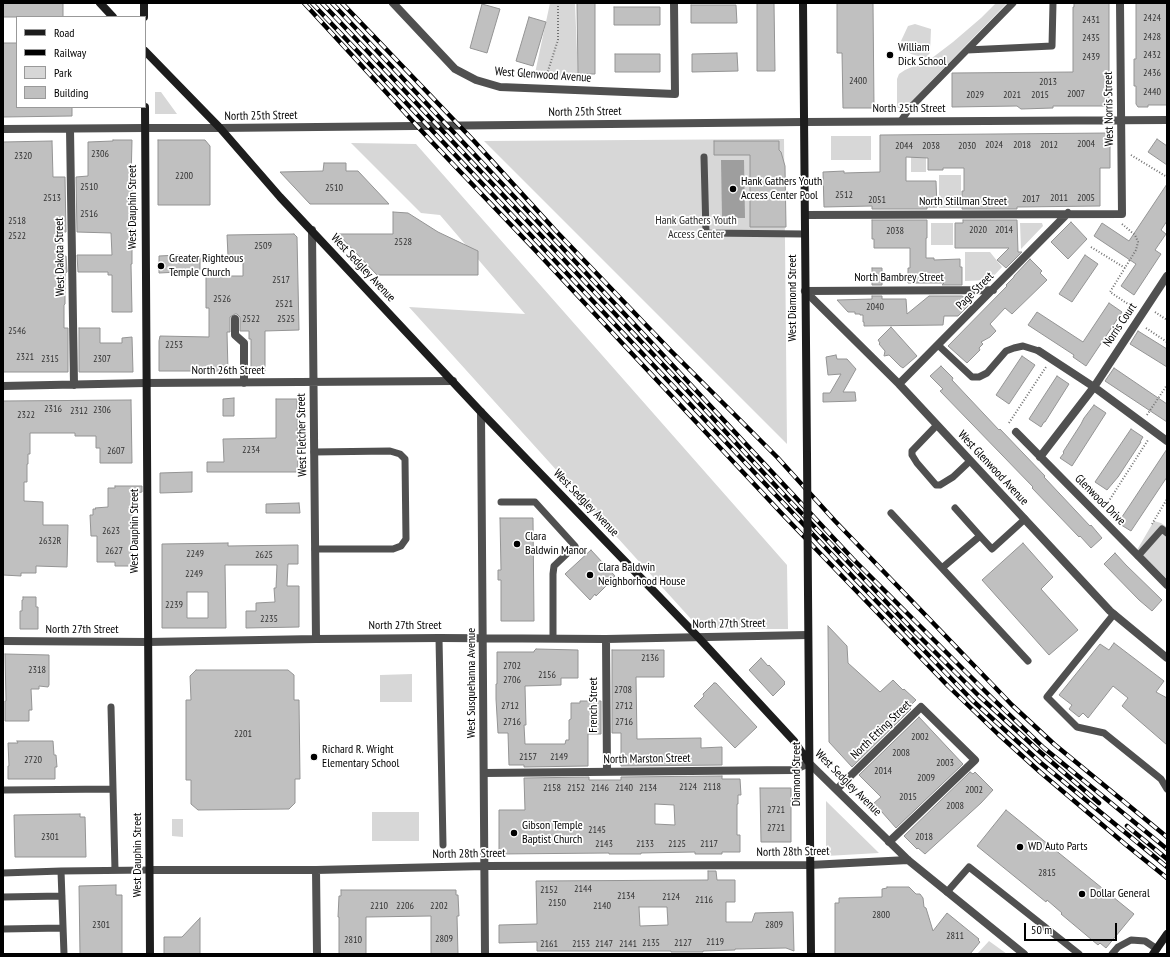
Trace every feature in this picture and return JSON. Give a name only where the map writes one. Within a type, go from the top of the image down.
[{"type":"street","points":[[100,3],[112,16]]},
{"type":"street","points":[[144,3],[144,16]]},
{"type":"street","name":"West Glenwood Avenue","points":[[393,3],[455,69],[476,80],[500,87],[675,94],[674,3]]},
{"type":"street","name":"West Diamond Street","points":[[803,3],[808,593]]},
{"type":"street","name":"West Norris Street","points":[[1120,3],[1122,214]]},
{"type":"street","name":"West Sedgley Avenue","points":[[146,53],[220,128],[312,230],[481,412],[698,637],[794,741],[809,763],[908,860],[1024,954]]},
{"type":"street","name":"West Dauphin Street","points":[[145,108],[150,954]]},
{"type":"street","name":"North 25th Street","points":[[3,129],[1167,120]]},
{"type":"street","name":"West Dakota Street","points":[[70,129],[74,385]]},
{"type":"street","name":"Page Street","points":[[899,384],[1068,214]]},
{"type":"street","name":"North Stillman Street","points":[[805,215],[1122,214]]},
{"type":"street","name":"West Fletcher Street","points":[[312,230],[316,639]]},
{"type":"street","name":"Norris Court","points":[[1040,457],[1094,387],[1167,276]]},
{"type":"street","name":"North Bambrey Street","points":[[805,291],[993,290]]},
{"type":"street","name":"West Glenwood Avenue","points":[[805,291],[899,384],[1114,614],[1167,658]]},
{"type":"street","points":[[235,319],[235,335],[244,343],[244,383]]},
{"type":"street","points":[[1039,351],[1094,387],[1167,441]]},
{"type":"street","name":"North 26th Street","points":[[3,386],[146,383],[453,381]]},
{"type":"street","name":"West Susquehanna Avenue","points":[[481,412],[485,954]]},
{"type":"street","name":"Glenwood Drive","points":[[1016,432],[1098,516],[1166,582]]},
{"type":"street","name":"Diamond Street","points":[[808,593],[810,954]]},
{"type":"street","name":"North 27th Street","points":[[3,642],[148,642],[439,638],[606,639],[808,635]]},
{"type":"street","name":"French Street","points":[[606,639],[607,772]]},
{"type":"street","name":"North Etting Street","points":[[837,789],[921,707],[975,760],[889,842]]},
{"type":"street","name":"North Marston Street","points":[[484,773],[793,770],[809,763]]},
{"type":"street","name":"North 28th Street","points":[[150,870],[316,870],[485,866],[810,865],[908,860]]},
{"type":"street","points":[[316,870],[316,954]]},
{"type":"street","points":[[1155,952],[1167,934]]},
{"type":"lane","points":[[901,121],[909,109],[1013,3]]},
{"type":"lane","points":[[967,50],[1052,46],[1053,3]]},
{"type":"lane","points":[[704,157],[706,233],[805,234]]},
{"type":"lane","points":[[938,346],[972,377],[979,377],[987,373],[1006,351],[1023,346],[1039,351]]},
{"type":"lane","points":[[937,425],[912,451],[912,455],[917,463],[936,486],[940,486],[953,477],[970,461]]},
{"type":"lane","points":[[314,452],[390,451],[400,454],[404,459],[406,539],[401,546],[393,549],[315,549]]},
{"type":"lane","points":[[501,502],[535,502],[575,546],[554,566],[553,638]]},
{"type":"lane","points":[[955,508],[992,549],[1025,519]]},
{"type":"lane","points":[[891,513],[1028,661]]},
{"type":"lane","points":[[1138,556],[1162,529],[1167,533]]},
{"type":"lane","points":[[942,568],[980,536]]},
{"type":"lane","points":[[1114,614],[1047,697],[1077,727],[1104,733],[1161,779],[1167,789]]},
{"type":"lane","points":[[439,638],[443,844]]},
{"type":"lane","points":[[111,707],[115,870]]},
{"type":"lane","points":[[3,790],[113,789]]},
{"type":"lane","points":[[947,892],[969,867],[1079,954]]},
{"type":"lane","points":[[3,873],[150,870]]},
{"type":"lane","points":[[61,871],[64,954]]},
{"type":"lane","points":[[3,897],[62,896]]},
{"type":"lane","points":[[3,930],[63,928]]},
{"type":"lane","points":[[1112,954],[1118,947],[1131,940],[1145,942],[1155,952]]},
{"type":"path","points":[[542,88],[558,40],[558,3]]},
{"type":"path","points":[[1122,149],[1167,177]]},
{"type":"path","points":[[1112,214],[1135,235],[1138,242],[1136,250],[1110,292],[1167,320]]},
{"type":"path","points":[[1091,247],[1125,268]]},
{"type":"path","points":[[1136,321],[1167,342]]},
{"type":"path","points":[[1016,432],[1009,423],[1051,359]]},
{"type":"path","points":[[1142,423],[1167,385]]},
{"type":"path","points":[[1098,516],[1154,432]]},
{"type":"green space","points":[[550,3],[575,3],[578,78],[534,78]]},
{"type":"green space","points":[[996,3],[1007,3],[905,108],[897,108],[897,79],[899,74],[932,58],[981,18]]},
{"type":"green space","points":[[915,24],[931,29],[930,53],[925,58],[911,54],[904,49],[901,41],[908,26]]},
{"type":"green space","points":[[155,92],[161,92],[177,114],[155,114]]},
{"type":"green space","points":[[926,135],[926,172],[911,172],[911,136]]},
{"type":"green space","points":[[831,136],[871,136],[871,160],[831,160]]},
{"type":"green space","name":"Hank Gathers Youth Access Center","points":[[784,139],[787,444],[484,141]]},
{"type":"green space","points":[[351,143],[416,144],[787,565],[788,629],[700,629],[409,307],[525,314],[440,215],[421,213]]},
{"type":"green space","points":[[939,175],[961,175],[961,208],[939,208]]},
{"type":"green space","points":[[931,223],[953,223],[953,245],[931,245]]},
{"type":"green space","points":[[1020,223],[1042,223],[1043,226],[1021,249]]},
{"type":"green space","points":[[965,252],[990,252],[1002,267],[990,280],[965,281]]},
{"type":"green space","points":[[1154,521],[1167,527],[1167,579],[1137,550]]},
{"type":"green space","points":[[412,674],[412,702],[380,702],[380,675]]},
{"type":"green space","points":[[826,801],[879,853],[826,856]]},
{"type":"green space","points":[[372,812],[419,812],[419,841],[372,841]]},
{"type":"green space","points":[[172,819],[183,819],[183,837],[172,836]]},
{"type":"green space","points":[[989,941],[1007,954],[977,954]]},
{"type":"shaded area","name":"Hank Gathers Youth Access Center Pool","points":[[721,160],[744,160],[745,218],[722,218]]},
{"type":"building","points":[[3,3],[63,3],[63,16],[3,17]]},
{"type":"building","points":[[577,3],[595,3],[595,74],[578,74]]},
{"type":"building","points":[[757,3],[774,3],[775,71],[757,71]]},
{"type":"building","points":[[837,3],[873,3],[874,108],[843,108],[842,53],[837,53]]},
{"type":"building","points":[[1074,3],[1109,3],[1109,91],[1113,94],[1107,99],[1112,106],[1053,106],[1053,108],[1021,109],[1017,106],[952,107],[952,73],[1073,72]]},
{"type":"building","points":[[1136,3],[1167,3],[1167,105],[1148,105],[1148,107],[1138,107],[1136,104],[1134,59],[1136,59]]},
{"type":"building","points":[[482,4],[500,9],[487,53],[470,48]]},
{"type":"building","points":[[691,5],[736,5],[737,23],[691,23]]},
{"type":"building","points":[[614,7],[660,7],[660,25],[614,25]]},
{"type":"building","points":[[529,17],[546,22],[533,66],[516,61]]},
{"type":"building","points":[[3,43],[16,43],[16,108],[72,108],[72,116],[3,117]]},
{"type":"building","points":[[737,53],[738,71],[692,72],[692,54]]},
{"type":"building","points":[[615,54],[660,54],[660,72],[615,72]]},
{"type":"building","points":[[1111,133],[1110,168],[1100,168],[1100,206],[962,209],[964,168],[928,170],[928,158],[906,157],[906,181],[936,181],[937,207],[927,207],[927,209],[872,209],[872,206],[824,207],[823,172],[880,172],[880,135]]},
{"type":"building","points":[[1157,139],[1167,146],[1167,165],[1148,152]]},
{"type":"building","points":[[132,140],[132,312],[112,312],[112,275],[108,275],[108,272],[78,272],[77,255],[112,255],[111,233],[77,232],[76,177],[88,176],[88,142]]},
{"type":"building","points":[[158,140],[205,140],[210,146],[210,205],[158,205]]},
{"type":"building","points":[[52,141],[53,177],[65,177],[66,232],[63,232],[63,256],[66,256],[67,272],[65,273],[64,328],[68,328],[68,372],[3,372],[3,142]]},
{"type":"building","points":[[714,141],[779,141],[779,150],[785,166],[786,227],[750,227],[750,155],[714,155]]},
{"type":"building","points":[[324,163],[346,163],[346,171],[358,171],[389,204],[310,204],[280,172],[323,171]]},
{"type":"building","points":[[1167,184],[1167,221],[1161,230],[1166,234],[1155,250],[1161,254],[1134,295],[1121,286],[1136,264],[1094,236],[1102,223],[1129,241]]},
{"type":"building","points":[[393,212],[408,213],[438,232],[478,251],[478,275],[377,275],[338,234],[393,234]]},
{"type":"building","points":[[872,220],[927,220],[926,258],[934,258],[934,260],[960,259],[960,267],[962,267],[962,285],[942,285],[944,283],[908,283],[910,248],[874,248],[874,239],[872,239]]},
{"type":"building","points":[[963,220],[1017,220],[1018,252],[1022,252],[1006,268],[997,260],[1009,248],[955,248],[955,223],[963,223]]},
{"type":"building","points":[[1071,222],[1087,239],[1068,259],[1051,242]]},
{"type":"building","points":[[294,234],[297,237],[299,330],[265,331],[265,371],[251,370],[251,339],[249,339],[249,331],[240,331],[240,317],[235,314],[230,317],[230,332],[227,332],[228,371],[159,371],[160,336],[209,337],[209,308],[206,308],[206,276],[243,276],[243,255],[228,256],[227,235]]},
{"type":"building","points":[[179,255],[179,258],[200,257],[200,270],[179,270],[179,272],[159,273],[159,256]]},
{"type":"building","points":[[1085,255],[1098,264],[1072,302],[1059,294]]},
{"type":"building","points":[[1030,259],[1042,271],[1040,273],[1047,280],[1012,314],[1005,308],[990,324],[996,331],[990,337],[981,342],[983,344],[979,348],[980,350],[967,363],[948,346],[1007,286],[1006,285]]},
{"type":"building","points":[[872,268],[882,268],[882,285],[872,285]]},
{"type":"building","points":[[872,296],[882,296],[882,299],[906,299],[907,314],[929,296],[962,296],[969,300],[968,306],[958,316],[944,316],[943,325],[864,326],[863,315],[855,314],[855,312],[848,312],[837,300],[872,299]]},
{"type":"building","points":[[1109,303],[1122,312],[1086,366],[1073,357],[1074,355],[1028,325],[1037,312],[1083,342]]},
{"type":"building","points":[[891,327],[917,356],[903,368],[889,355],[884,356],[885,351],[879,344],[880,343],[878,340]]},
{"type":"building","points":[[79,328],[100,328],[100,343],[122,343],[122,338],[132,337],[133,372],[79,372]]},
{"type":"building","points":[[1138,331],[1167,349],[1167,367],[1130,344]]},
{"type":"building","points":[[836,355],[837,359],[847,359],[856,369],[843,392],[855,392],[856,401],[823,402],[823,393],[830,393],[841,374],[828,375],[826,357]]},
{"type":"building","points":[[1022,356],[1035,365],[1009,404],[996,395]]},
{"type":"building","points":[[941,366],[953,378],[952,380],[1045,476],[1044,477],[1102,538],[1091,548],[940,391],[943,389],[930,376]]},
{"type":"building","points":[[1114,368],[1167,404],[1167,422],[1105,381]]},
{"type":"building","points":[[1057,376],[1069,384],[1041,427],[1029,419]]},
{"type":"building","points":[[234,398],[234,416],[223,416],[223,399]]},
{"type":"building","points":[[276,399],[297,399],[298,472],[207,472],[207,462],[224,462],[223,439],[276,438]]},
{"type":"building","points":[[131,400],[132,463],[100,463],[100,448],[96,448],[96,436],[75,436],[75,433],[30,433],[30,454],[28,454],[27,482],[24,482],[24,501],[43,502],[43,525],[68,525],[67,567],[36,566],[36,573],[21,573],[21,576],[3,575],[3,401]]},
{"type":"building","points":[[1094,405],[1106,413],[1072,466],[1060,458],[1084,418]]},
{"type":"building","points":[[1131,429],[1143,437],[1118,477],[1107,490],[1095,482]]},
{"type":"building","points":[[1167,449],[1167,477],[1131,531],[1118,523]]},
{"type":"building","points":[[192,472],[192,492],[160,493],[160,473]]},
{"type":"building","points":[[115,486],[142,486],[142,492],[132,494],[132,566],[115,566],[115,562],[97,562],[97,536],[91,536],[90,515],[93,515],[93,509],[96,509],[95,508],[108,507],[108,488],[115,488]]},
{"type":"building","points":[[299,503],[300,513],[266,513],[266,504]]},
{"type":"building","name":"Clara Baldwin Manor","points":[[500,518],[533,518],[534,621],[501,621],[501,580],[498,580],[498,570],[501,570]]},
{"type":"building","points":[[228,543],[228,546],[298,545],[298,564],[288,564],[287,586],[299,586],[299,627],[246,628],[246,611],[256,611],[256,603],[275,602],[274,588],[276,588],[277,565],[225,565],[226,628],[162,628],[162,544]],"holes":[[[187,592],[208,592],[208,618],[187,618]]]},
{"type":"building","points":[[1023,543],[1053,577],[1041,589],[1078,630],[1049,655],[982,580]]},
{"type":"building","name":"Clara Baldwin Neighborhood House","points":[[591,550],[615,576],[596,596],[595,594],[590,600],[565,574]]},
{"type":"building","points":[[1115,553],[1162,600],[1152,611],[1139,600],[1104,564]]},
{"type":"building","points":[[23,597],[36,597],[36,607],[38,607],[38,629],[20,629],[20,611],[22,611]]},
{"type":"building","points":[[828,626],[847,646],[848,663],[880,692],[893,680],[916,700],[909,707],[911,709],[852,767],[829,742]]},
{"type":"building","points":[[1114,643],[1164,681],[1156,692],[1167,698],[1167,745],[1122,706],[1128,698],[1113,686],[1088,718],[1083,713],[1079,717],[1069,709],[1072,705],[1059,695],[1100,644],[1109,650]]},
{"type":"building","points":[[536,649],[578,650],[578,678],[561,678],[561,685],[525,686],[525,744],[565,744],[566,740],[569,740],[571,703],[580,703],[580,701],[601,701],[601,734],[588,734],[588,766],[524,767],[524,765],[509,765],[508,733],[498,733],[496,699],[497,652],[534,652]]},
{"type":"building","points":[[612,650],[664,650],[664,677],[636,677],[637,739],[701,738],[701,748],[722,747],[722,765],[621,766],[621,733],[612,733]]},
{"type":"building","points":[[5,654],[49,655],[49,685],[48,687],[39,686],[39,689],[31,689],[32,710],[29,710],[29,721],[5,721]]},
{"type":"building","points":[[761,658],[785,682],[785,684],[773,696],[749,670]]},
{"type":"building","name":"Richard R. Wright Elementary School","points":[[196,670],[288,670],[294,675],[294,700],[299,700],[300,779],[295,779],[295,803],[289,809],[198,810],[191,804],[191,780],[186,780],[186,700],[191,700],[190,676]]},
{"type":"building","points":[[714,683],[716,683],[757,727],[735,748],[694,706]]},
{"type":"building","points":[[919,717],[963,764],[896,828],[874,803],[881,797],[859,775]]},
{"type":"building","points":[[17,741],[53,741],[57,767],[55,767],[55,779],[8,779],[8,743],[18,743]]},
{"type":"building","points":[[970,772],[973,774],[975,772],[993,790],[981,803],[925,854],[918,848],[917,849],[904,836]]},
{"type":"building","points":[[722,776],[722,779],[740,779],[741,795],[738,795],[737,804],[737,835],[740,835],[740,852],[722,852],[722,854],[695,854],[695,852],[641,854],[499,854],[499,810],[525,810],[524,778],[589,777],[589,780],[621,780],[621,777]],"holes":[[[655,804],[674,805],[675,825],[655,824]]]},
{"type":"building","points":[[760,788],[791,788],[791,842],[761,842]]},
{"type":"building","points":[[1006,810],[1134,914],[1106,948],[1100,943],[1098,945],[1061,914],[1062,913],[1047,900],[1046,902],[977,846]]},
{"type":"building","points":[[80,814],[80,817],[85,817],[86,857],[15,857],[14,815]]},
{"type":"building","points":[[708,871],[716,871],[717,880],[735,880],[735,902],[726,902],[726,922],[752,922],[755,913],[793,912],[794,951],[786,948],[735,949],[703,952],[537,951],[537,942],[499,943],[499,925],[537,924],[536,881],[708,880]],"holes":[[[639,907],[667,907],[668,925],[640,926]]]},
{"type":"building","points":[[116,885],[116,895],[122,895],[122,954],[80,954],[79,886]]},
{"type":"building","points":[[887,887],[909,887],[916,894],[920,894],[923,898],[924,907],[926,908],[933,931],[947,913],[979,939],[978,940],[980,942],[970,954],[835,954],[835,903],[839,903],[839,898],[882,897],[882,889]]},
{"type":"building","points":[[341,890],[456,890],[456,895],[458,895],[459,916],[457,916],[458,954],[431,954],[431,916],[366,917],[366,954],[339,954],[338,917],[339,896],[341,896]]},
{"type":"building","points":[[200,918],[200,954],[164,954],[164,937],[182,937]]},
{"type":"railway","points":[[304,3],[430,140],[785,517],[948,686],[1040,772],[1167,878]]},
{"type":"railway","points":[[312,3],[854,578],[972,700],[1041,763],[1167,867]]},
{"type":"railway","points":[[322,3],[913,630],[979,696],[1099,803]]},
{"type":"railway","points":[[332,3],[853,559],[1044,748],[1167,849]]},
{"type":"railway","points":[[342,3],[474,141],[555,230],[671,351],[777,457],[835,521],[1012,705],[1054,744],[1167,837]]},
{"type":"railway","points":[[1127,826],[1167,859]]},
{"type":"place","name":"William Dick School","points":[[890,55]]},
{"type":"place","name":"Hank Gathers Youth Access Center Pool","points":[[733,189]]},
{"type":"place","name":"Greater Righteous Temple Church","points":[[161,266]]},
{"type":"place","name":"Clara Baldwin Manor","points":[[517,544]]},
{"type":"place","name":"Clara Baldwin Neighborhood House","points":[[590,575]]},
{"type":"place","name":"Richard R. Wright Elementary School","points":[[314,757]]},
{"type":"place","name":"Gibson Temple Baptist Church","points":[[514,833]]},
{"type":"place","name":"WD Auto Parts","points":[[1020,847]]},
{"type":"place","name":"Dollar General","points":[[1082,894]]}]
